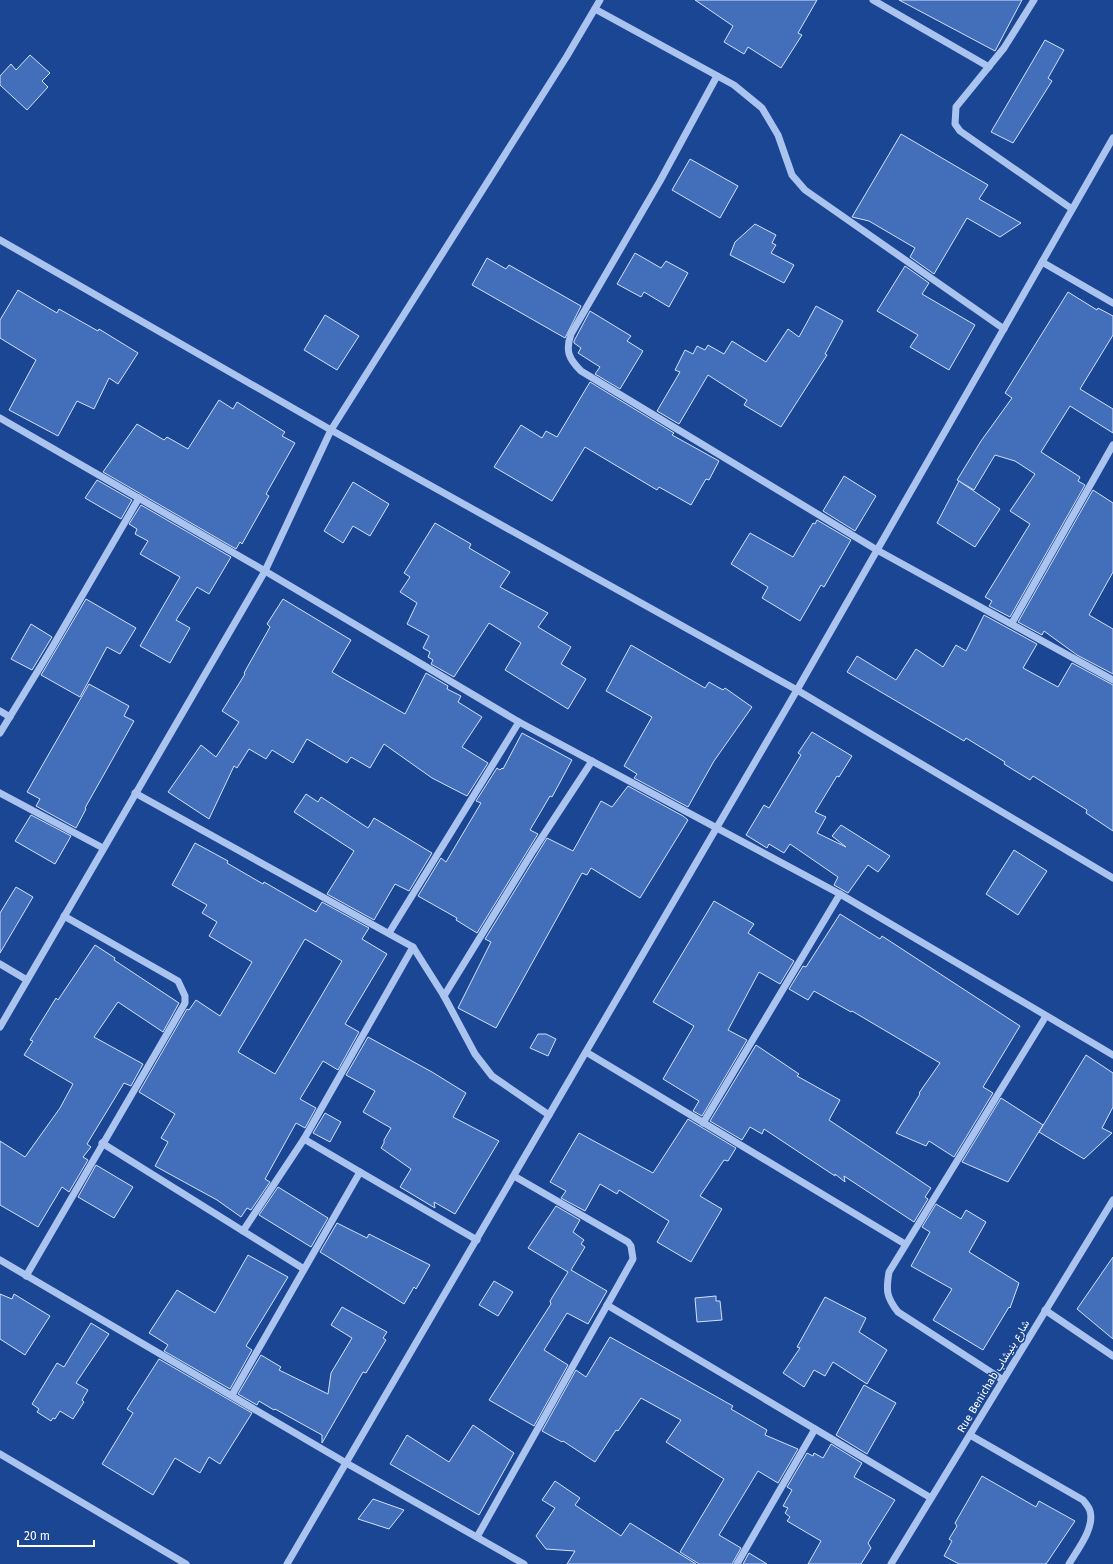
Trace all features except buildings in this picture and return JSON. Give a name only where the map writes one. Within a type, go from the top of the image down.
[{"type":"street","points":[[0,1027],[265,571],[331,430],[600,0]]},
{"type":"street","points":[[873,0],[989,67]]},
{"type":"street","points":[[1034,0],[1004,48],[956,107],[955,124],[960,131],[1072,209]]},
{"type":"street","points":[[595,9],[734,85],[762,108],[778,135],[792,175],[805,190],[1004,328]]},
{"type":"street","points":[[717,76],[660,180],[571,334],[568,343],[569,355],[572,361],[581,371],[877,550],[1113,680]]},
{"type":"street","points":[[287,1564],[797,690],[1072,209],[1112,142]]},
{"type":"street","points":[[0,240],[331,430],[797,690],[1113,878]]},
{"type":"street","points":[[1042,262],[1113,303]]},
{"type":"street","points":[[0,418],[265,571],[519,722],[840,894],[1113,1055]]},
{"type":"street","points":[[1012,623],[1113,445]]},
{"type":"street","points":[[0,733],[139,498]]},
{"type":"street","points":[[0,711],[10,717]]},
{"type":"street","points":[[389,934],[519,722]]},
{"type":"street","points":[[444,996],[533,851],[592,761]]},
{"type":"street","points":[[0,793],[103,848]]},
{"type":"street","points":[[135,793],[413,947],[444,996],[475,1054],[492,1076],[549,1115]]},
{"type":"street","points":[[703,1123],[840,894]]},
{"type":"street","points":[[26,1276],[184,1003],[185,996],[178,980],[64,916]]},
{"type":"street","points":[[243,1231],[304,1139],[413,947]]},
{"type":"street","points":[[0,964],[27,980]]},
{"type":"street","points":[[1003,1380],[898,1312],[890,1302],[887,1288],[889,1272],[1046,1016]]},
{"type":"street","points":[[586,1052],[906,1244]]},
{"type":"street","points":[[304,1139],[477,1240]]},
{"type":"street","points":[[102,1143],[304,1269]]},
{"type":"street","points":[[232,1395],[360,1172]]},
{"type":"street","points":[[477,1537],[633,1259],[631,1246],[628,1242],[514,1176]]},
{"type":"street","name":"Rue Benichab شارع بنيشاب","points":[[891,1564],[1113,1200]]},
{"type":"street","points":[[0,1260],[346,1463],[524,1564]]},
{"type":"street","points":[[607,1305],[931,1498]]},
{"type":"street","points":[[1046,1310],[1113,1356]]},
{"type":"street","points":[[737,1564],[815,1429]]},
{"type":"street","points":[[970,1435],[1083,1500],[1090,1510],[1091,1519],[1086,1536],[1069,1564]]},
{"type":"street","points":[[0,1454],[186,1564]]}]
